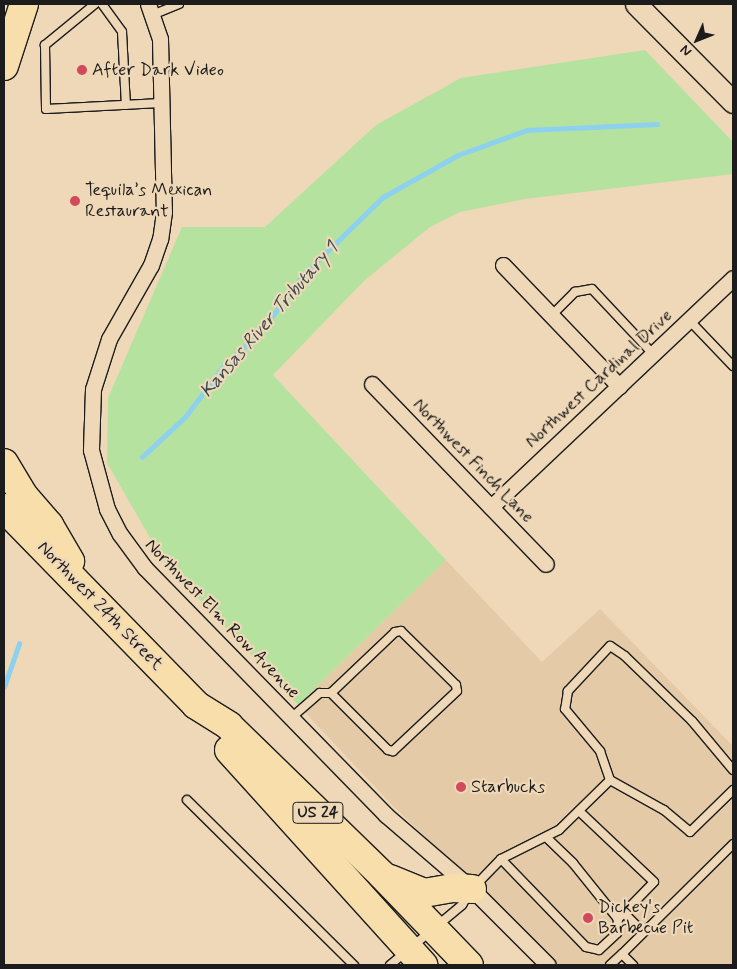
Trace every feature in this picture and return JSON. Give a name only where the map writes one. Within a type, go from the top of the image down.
[{"type":"highway","points":[[4,66],[24,4]]},
{"type":"highway","points":[[4,463],[23,494],[49,525],[89,595]]},
{"type":"highway","name":"Northwest 24th Street","points":[[4,508],[196,705],[213,733],[407,960]]},
{"type":"highway","points":[[4,528],[63,568]]},
{"type":"highway","name":"Northwest 24th Street","points":[[196,705],[229,726],[382,875],[432,929],[469,965]]},
{"type":"highway","points":[[382,875],[424,893],[453,888],[472,889]]},
{"type":"street","points":[[644,6],[733,102]]},
{"type":"street","name":"Northwest Elm Row Avenue","points":[[150,9],[160,39],[163,226],[151,265],[109,339],[100,363],[90,420],[93,465],[107,509],[134,555],[291,718],[386,815],[472,889],[548,965]]},
{"type":"street","points":[[503,264],[619,386]]},
{"type":"street","name":"Northwest Cardinal Drive","points":[[491,507],[733,278]]},
{"type":"street","name":"Northwest Finch Lane","points":[[372,384],[546,564]]},
{"type":"lane","points":[[95,4],[45,45],[46,109],[161,103]]},
{"type":"lane","points":[[102,4],[122,32],[126,105]]},
{"type":"lane","points":[[150,9],[179,4]]},
{"type":"lane","points":[[552,316],[575,292],[592,289],[653,354]]},
{"type":"lane","points":[[689,320],[733,366]]},
{"type":"lane","points":[[291,718],[320,693],[332,694],[388,750],[393,751],[457,691],[456,685],[401,631],[395,632],[332,694]]},
{"type":"lane","points":[[733,770],[692,721],[626,656],[610,646],[568,691],[565,709],[600,751],[610,780],[664,810],[690,832],[733,790]]},
{"type":"lane","points":[[407,960],[432,929],[462,905],[472,889],[501,859],[559,830],[610,780]]},
{"type":"lane","points":[[187,800],[354,965]]},
{"type":"lane","points":[[501,859],[586,947],[599,950],[614,938],[621,916],[654,882],[579,811]]},
{"type":"lane","points":[[546,837],[573,863],[621,916],[643,932]]},
{"type":"lane","points":[[610,965],[733,844]]},
{"type":"lane","points":[[622,954],[633,965]]},
{"type":"shaded area","points":[[446,560],[542,662],[600,609],[733,746],[733,965],[559,965],[394,807],[298,705]]},
{"type":"green space","points":[[645,50],[733,142],[733,174],[525,199],[460,212],[430,227],[365,280],[273,375],[446,560],[298,705],[164,562],[107,463],[108,398],[182,227],[265,227],[376,125],[461,78]]},
{"type":"waterway","name":"Kansas River Tributary 1","points":[[142,457],[185,417],[226,363],[258,335],[303,275],[383,197],[458,155],[527,130],[657,124]]},
{"type":"waterway","name":"Kansas River Tributary 1","points":[[4,687],[19,644]]},
{"type":"place","name":"After Dark Video","points":[[82,70]]},
{"type":"place","name":"Tequila’s Mexican Restaurant","points":[[75,201]]},
{"type":"place","name":"Starbucks","points":[[461,787]]},
{"type":"place","name":"Dickey's Barbecue Pit","points":[[588,918]]}]
